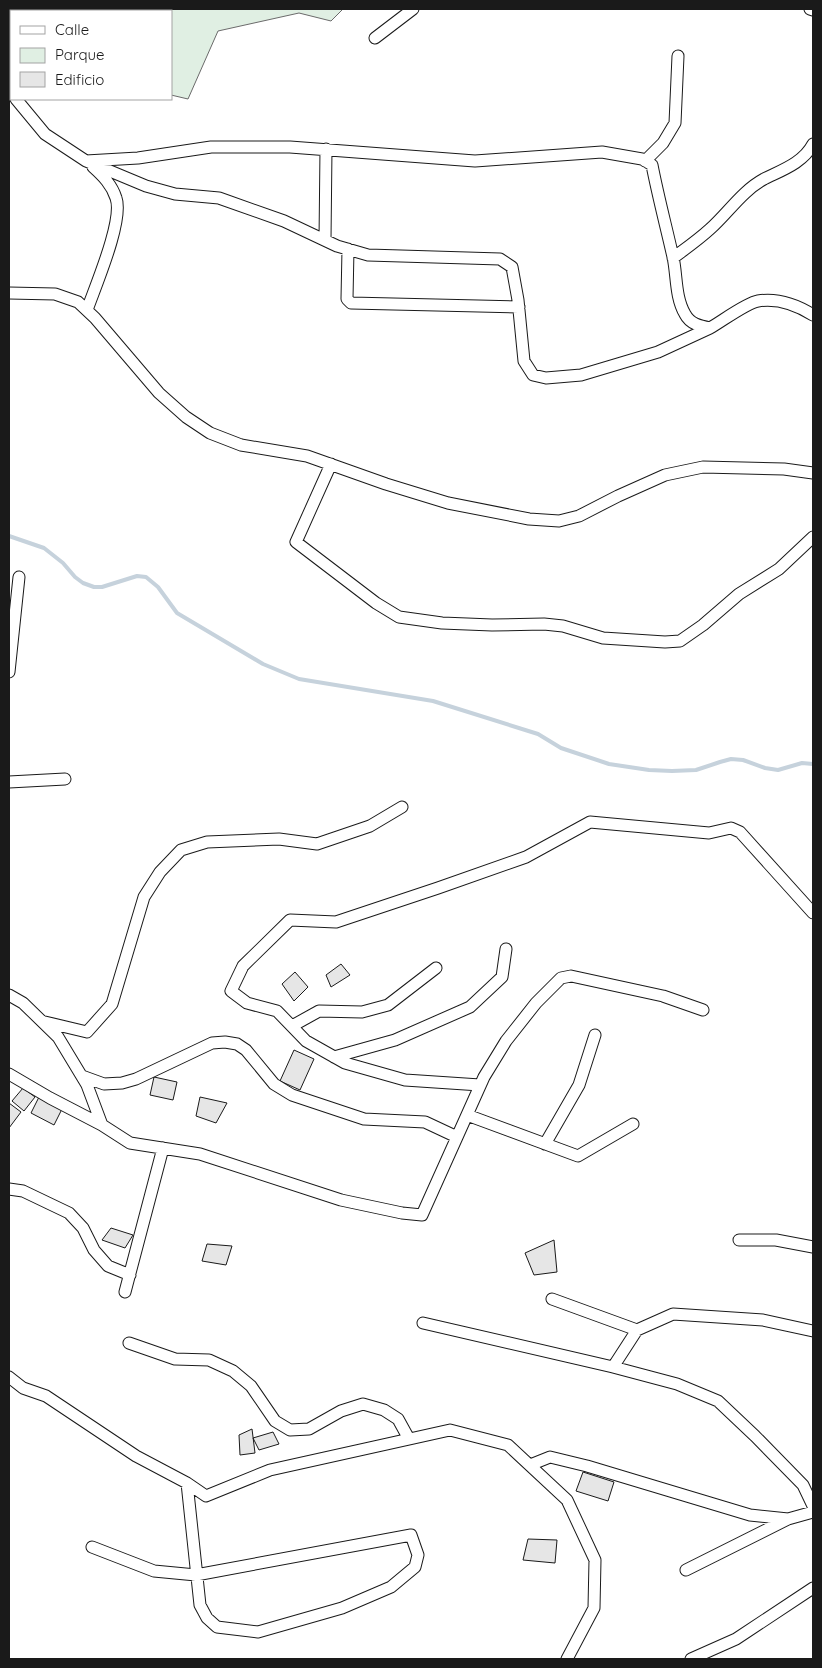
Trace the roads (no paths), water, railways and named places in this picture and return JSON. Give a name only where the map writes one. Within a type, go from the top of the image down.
[{"type":"street","points":[[375,38],[413,9]]},
{"type":"street","points":[[645,161],[663,143],[675,122],[678,56]]},
{"type":"street","points":[[20,102],[45,134],[86,161],[106,179],[117,199],[118,219],[87,310]]},
{"type":"street","points":[[673,258],[710,229],[739,198],[762,180],[791,167],[810,151],[813,144]]},
{"type":"street","points":[[86,161],[138,158],[211,147],[290,146],[475,161],[602,152],[645,161],[652,165],[684,314],[691,322],[710,328]]},
{"type":"street","points":[[325,240],[326,150]]},
{"type":"street","points":[[86,161],[146,186],[175,194],[219,198],[284,221],[325,240],[368,255],[500,259],[512,267],[524,361],[533,375],[546,378],[581,375],[658,352],[710,328],[756,301],[778,301],[801,308],[813,315]]},
{"type":"street","points":[[348,249],[347,299],[351,303],[518,307]]},
{"type":"street","points":[[9,293],[55,294],[78,302],[129,356],[159,393],[186,417],[210,433],[241,445],[307,456],[386,484],[448,503],[529,519],[559,521],[578,516],[665,475],[702,468],[784,469],[813,473]]},
{"type":"street","points":[[331,464],[296,542],[376,603],[399,617],[442,623],[492,625],[544,624],[563,626],[604,638],[665,642],[680,641],[739,594],[779,569],[813,538]]},
{"type":"street","points":[[9,672],[19,577]]},
{"type":"street","points":[[9,782],[65,779]]},
{"type":"street","points":[[41,1020],[68,1029],[87,1032],[112,1004],[144,897],[160,872],[181,850],[206,842],[279,839],[317,844],[370,826],[402,807]]},
{"type":"street","points":[[480,1086],[405,1080],[345,1064],[306,1041],[277,1012],[247,1003],[231,991],[243,966],[290,920],[336,922],[364,913],[526,857],[590,822],[710,833],[731,828],[740,832],[813,913]]},
{"type":"street","points":[[334,1057],[395,1040],[470,1007],[502,977],[506,950]]},
{"type":"street","points":[[292,1026],[319,1011],[362,1012],[388,1005],[436,968]]},
{"type":"street","points":[[9,1074],[130,1142],[200,1154],[341,1200],[422,1215],[480,1086],[506,1040],[536,1003],[561,978],[571,976],[654,994],[703,1010]]},
{"type":"street","points":[[9,994],[23,1003],[58,1037],[87,1085],[102,1125]]},
{"type":"street","points":[[545,1144],[579,1085],[595,1035]]},
{"type":"street","points":[[82,1076],[104,1084],[122,1083],[212,1043],[225,1042],[237,1044],[246,1050],[274,1084],[292,1095],[364,1119],[425,1122],[457,1137]]},
{"type":"street","points":[[467,1115],[578,1156],[633,1124]]},
{"type":"street","points":[[125,1292],[163,1148]]},
{"type":"street","points":[[9,1189],[22,1191],[69,1212],[84,1228],[94,1250],[108,1266],[130,1275]]},
{"type":"street","points":[[739,1240],[776,1240],[813,1247]]},
{"type":"street","points":[[552,1299],[637,1330]]},
{"type":"street","points":[[613,1367],[637,1330],[673,1314],[763,1320],[813,1331]]},
{"type":"street","points":[[423,1322],[677,1384],[718,1401],[803,1485],[813,1506]]},
{"type":"street","points":[[129,1343],[175,1359],[209,1360],[233,1371],[251,1386],[275,1421],[290,1430],[309,1429],[340,1411],[363,1404],[384,1410],[398,1419],[409,1439]]},
{"type":"street","points":[[9,1377],[22,1388],[46,1396],[136,1456],[187,1483],[206,1496],[270,1470],[450,1430],[508,1445],[567,1500],[595,1560],[594,1608],[567,1659]]},
{"type":"street","points":[[530,1465],[550,1457],[587,1466],[750,1515],[788,1519]]},
{"type":"street","points":[[92,1547],[154,1571],[196,1575],[411,1535],[418,1554],[415,1566],[391,1587],[342,1608],[258,1632],[217,1626],[207,1618],[200,1605],[196,1575],[187,1483]]},
{"type":"street","points":[[686,1570],[788,1519],[813,1512]]},
{"type":"street","points":[[691,1659],[736,1639],[813,1588]]},
{"type":"waterway","points":[[9,536],[44,548],[63,563],[75,577],[83,583],[94,587],[102,587],[137,576],[146,577],[158,587],[177,613],[263,664],[299,679],[433,701],[538,734],[561,748],[609,764],[649,770],[672,771],[696,770],[731,759],[743,760],[765,768],[778,770],[802,763],[813,764]]}]
